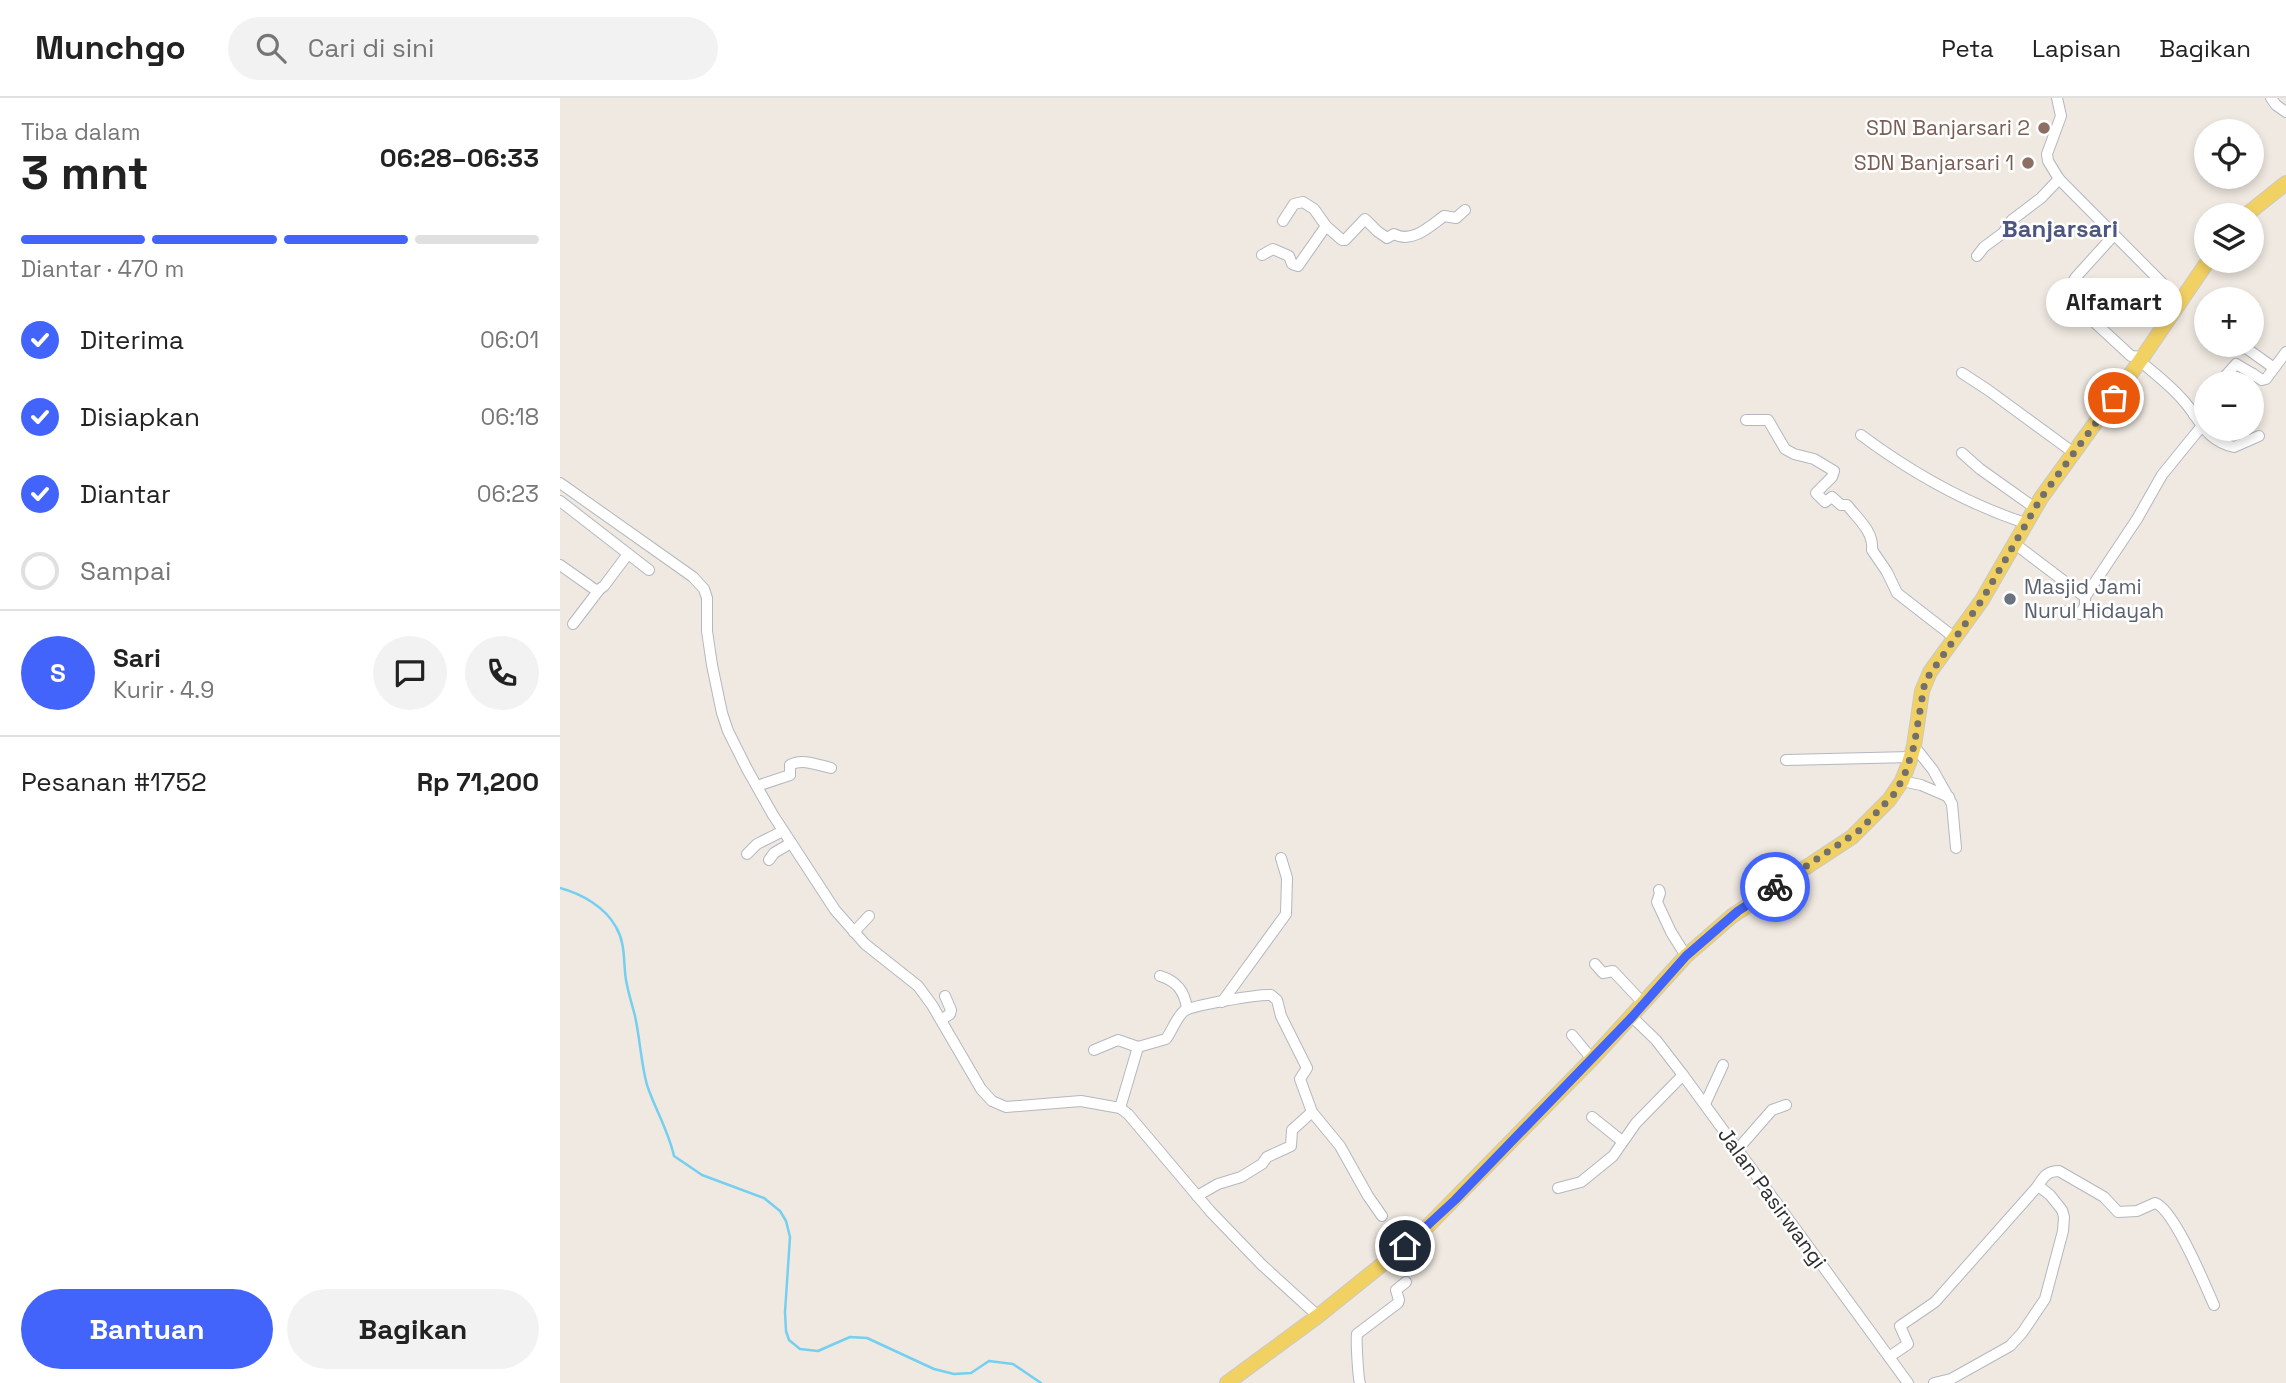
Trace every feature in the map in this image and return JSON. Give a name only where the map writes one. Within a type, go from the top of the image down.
[{"type":"main road","points":[[2261,203],[2286,183]]},
{"type":"main road","points":[[1227,1383],[1318,1317],[1420,1234],[1592,1059],[1686,956],[1738,911],[1860,830],[1889,800],[1902,781],[1912,751],[1925,681],[1982,600],[2035,508],[2200,273]]},
{"type":"street","points":[[2057,98],[2061,116],[2056,134],[2048,148],[2048,161],[2059,179],[2180,301]]},
{"type":"street","points":[[2271,98],[2286,113]]},
{"type":"street","points":[[1977,257],[1984,247],[2003,233],[2013,219],[2041,198],[2059,179]]},
{"type":"street","points":[[1283,221],[1294,204],[1303,202],[1314,209],[1326,226],[1344,240],[1365,219],[1387,238],[1394,234],[1405,238],[1424,230],[1444,215],[1455,218],[1465,210]]},
{"type":"street","points":[[1262,255],[1272,249],[1288,255],[1292,264],[1298,266],[1326,226]]},
{"type":"street","points":[[2114,235],[2076,277],[2065,295],[2131,356],[2141,359],[2180,396],[2194,415]]},
{"type":"street","points":[[2264,380],[2286,352]]},
{"type":"street","points":[[2230,371],[2236,364],[2236,357]]},
{"type":"street","points":[[2259,357],[2274,368]]},
{"type":"street","points":[[2236,364],[2242,371]]},
{"type":"street","points":[[1962,373],[2074,453]]},
{"type":"street","points":[[1746,420],[1768,420],[1785,449],[1814,459],[1835,472],[1816,493],[1825,502],[1832,497],[1840,505],[1847,505],[1870,533],[1872,550],[1897,593],[1955,638]]},
{"type":"street","points":[[1861,435],[1890,456],[1951,492],[2025,523]]},
{"type":"street","points":[[2067,611],[2080,614],[2085,608],[2085,597],[2147,503],[2162,475],[2196,441]]},
{"type":"street","points":[[2223,441],[2232,447],[2247,441]]},
{"type":"street","points":[[1962,453],[2035,508]]},
{"type":"street","points":[[560,483],[693,577],[705,590],[707,631],[722,713],[732,739],[757,786],[783,831],[835,909],[865,944],[916,983],[941,1020],[976,1082],[992,1101],[1006,1107],[1073,1100],[1120,1108],[1242,1245],[1318,1317]]},
{"type":"street","points":[[561,504],[649,570]]},
{"type":"street","points":[[2015,544],[2085,597]]},
{"type":"street","points":[[573,624],[628,554]]},
{"type":"street","points":[[560,565],[595,590],[600,590]]},
{"type":"street","points":[[1786,760],[1878,756],[1912,751],[1933,770],[1949,797],[1953,807],[1956,848]]},
{"type":"street","points":[[757,786],[790,775],[790,765],[793,763],[804,762],[831,768]]},
{"type":"street","points":[[1902,781],[1949,797]]},
{"type":"street","points":[[747,854],[757,844],[783,831]]},
{"type":"street","points":[[769,860],[774,853],[791,843]]},
{"type":"street","points":[[1222,1002],[1286,914],[1287,878],[1281,858]]},
{"type":"street","points":[[1659,890],[1657,902],[1686,956]]},
{"type":"street","points":[[853,932],[869,916]]},
{"type":"street","points":[[1595,964],[1603,973],[1613,971],[1644,1004]]},
{"type":"street","points":[[1160,976],[1180,987],[1187,1009]]},
{"type":"street","points":[[1094,1050],[1118,1040],[1138,1046],[1166,1039],[1187,1009],[1268,994],[1276,999],[1307,1068],[1300,1079],[1312,1112],[1340,1146],[1382,1216]]},
{"type":"street","points":[[941,1020],[950,1014],[951,1010],[945,996]]},
{"type":"street","name":"Jalan Pasirwangi","points":[[1632,1017],[1656,1040],[1683,1074],[1908,1383]]},
{"type":"street","points":[[1572,1035],[1592,1059]]},
{"type":"street","points":[[1120,1108],[1138,1046]]},
{"type":"street","points":[[1705,1104],[1723,1065]]},
{"type":"street","points":[[1558,1188],[1571,1186],[1585,1179],[1615,1154],[1622,1141],[1653,1104],[1683,1074]]},
{"type":"street","points":[[1737,1150],[1773,1110],[1786,1105]]},
{"type":"street","points":[[1197,1196],[1218,1184],[1241,1177],[1262,1164],[1267,1157],[1291,1146],[1292,1130],[1312,1112]]},
{"type":"street","points":[[1592,1117],[1622,1141]]},
{"type":"street","points":[[1889,1357],[1908,1344],[1900,1326],[1935,1303],[2044,1176],[2059,1171],[2104,1197],[2118,1212],[2133,1212],[2151,1204],[2160,1205],[2166,1210],[2214,1305]]},
{"type":"street","points":[[1934,1383],[1951,1379],[2010,1346],[2043,1304],[2064,1217],[2050,1195],[2037,1187]]},
{"type":"street","points":[[1360,1383],[1357,1376],[1357,1335],[1398,1303],[1396,1290],[1406,1282]]},
{"type":"waterway","points":[[560,888],[599,907],[619,933],[647,1085],[674,1156],[702,1175],[764,1198],[780,1211],[786,1221],[790,1237],[785,1312],[789,1340],[800,1349],[818,1351],[850,1337],[867,1338],[934,1369],[954,1374],[971,1373],[989,1361],[1013,1364],[1041,1383]]},
{"type":"way so far","points":[[1775,887],[1852,837],[1896,792],[1914,746],[1925,681],[1982,600],[2041,498],[2114,398]]},
{"type":"place","name":"SDN Banjarsari 2","points":[[2044,128]]},
{"type":"place","name":"SDN Banjarsari 1","points":[[2028,163]]},
{"type":"place","name":"Alfamart","points":[[2114,398]]},
{"type":"place","name":"Masjid Jami Nurul Hidayah","points":[[2010,599]]},
{"type":"district","name":"Banjarsari","points":[[2060,229]]},
{"type":"route","points":[[1405,1246],[1455,1200],[1632,1017],[1686,956],[1738,911],[1775,887]]}]
